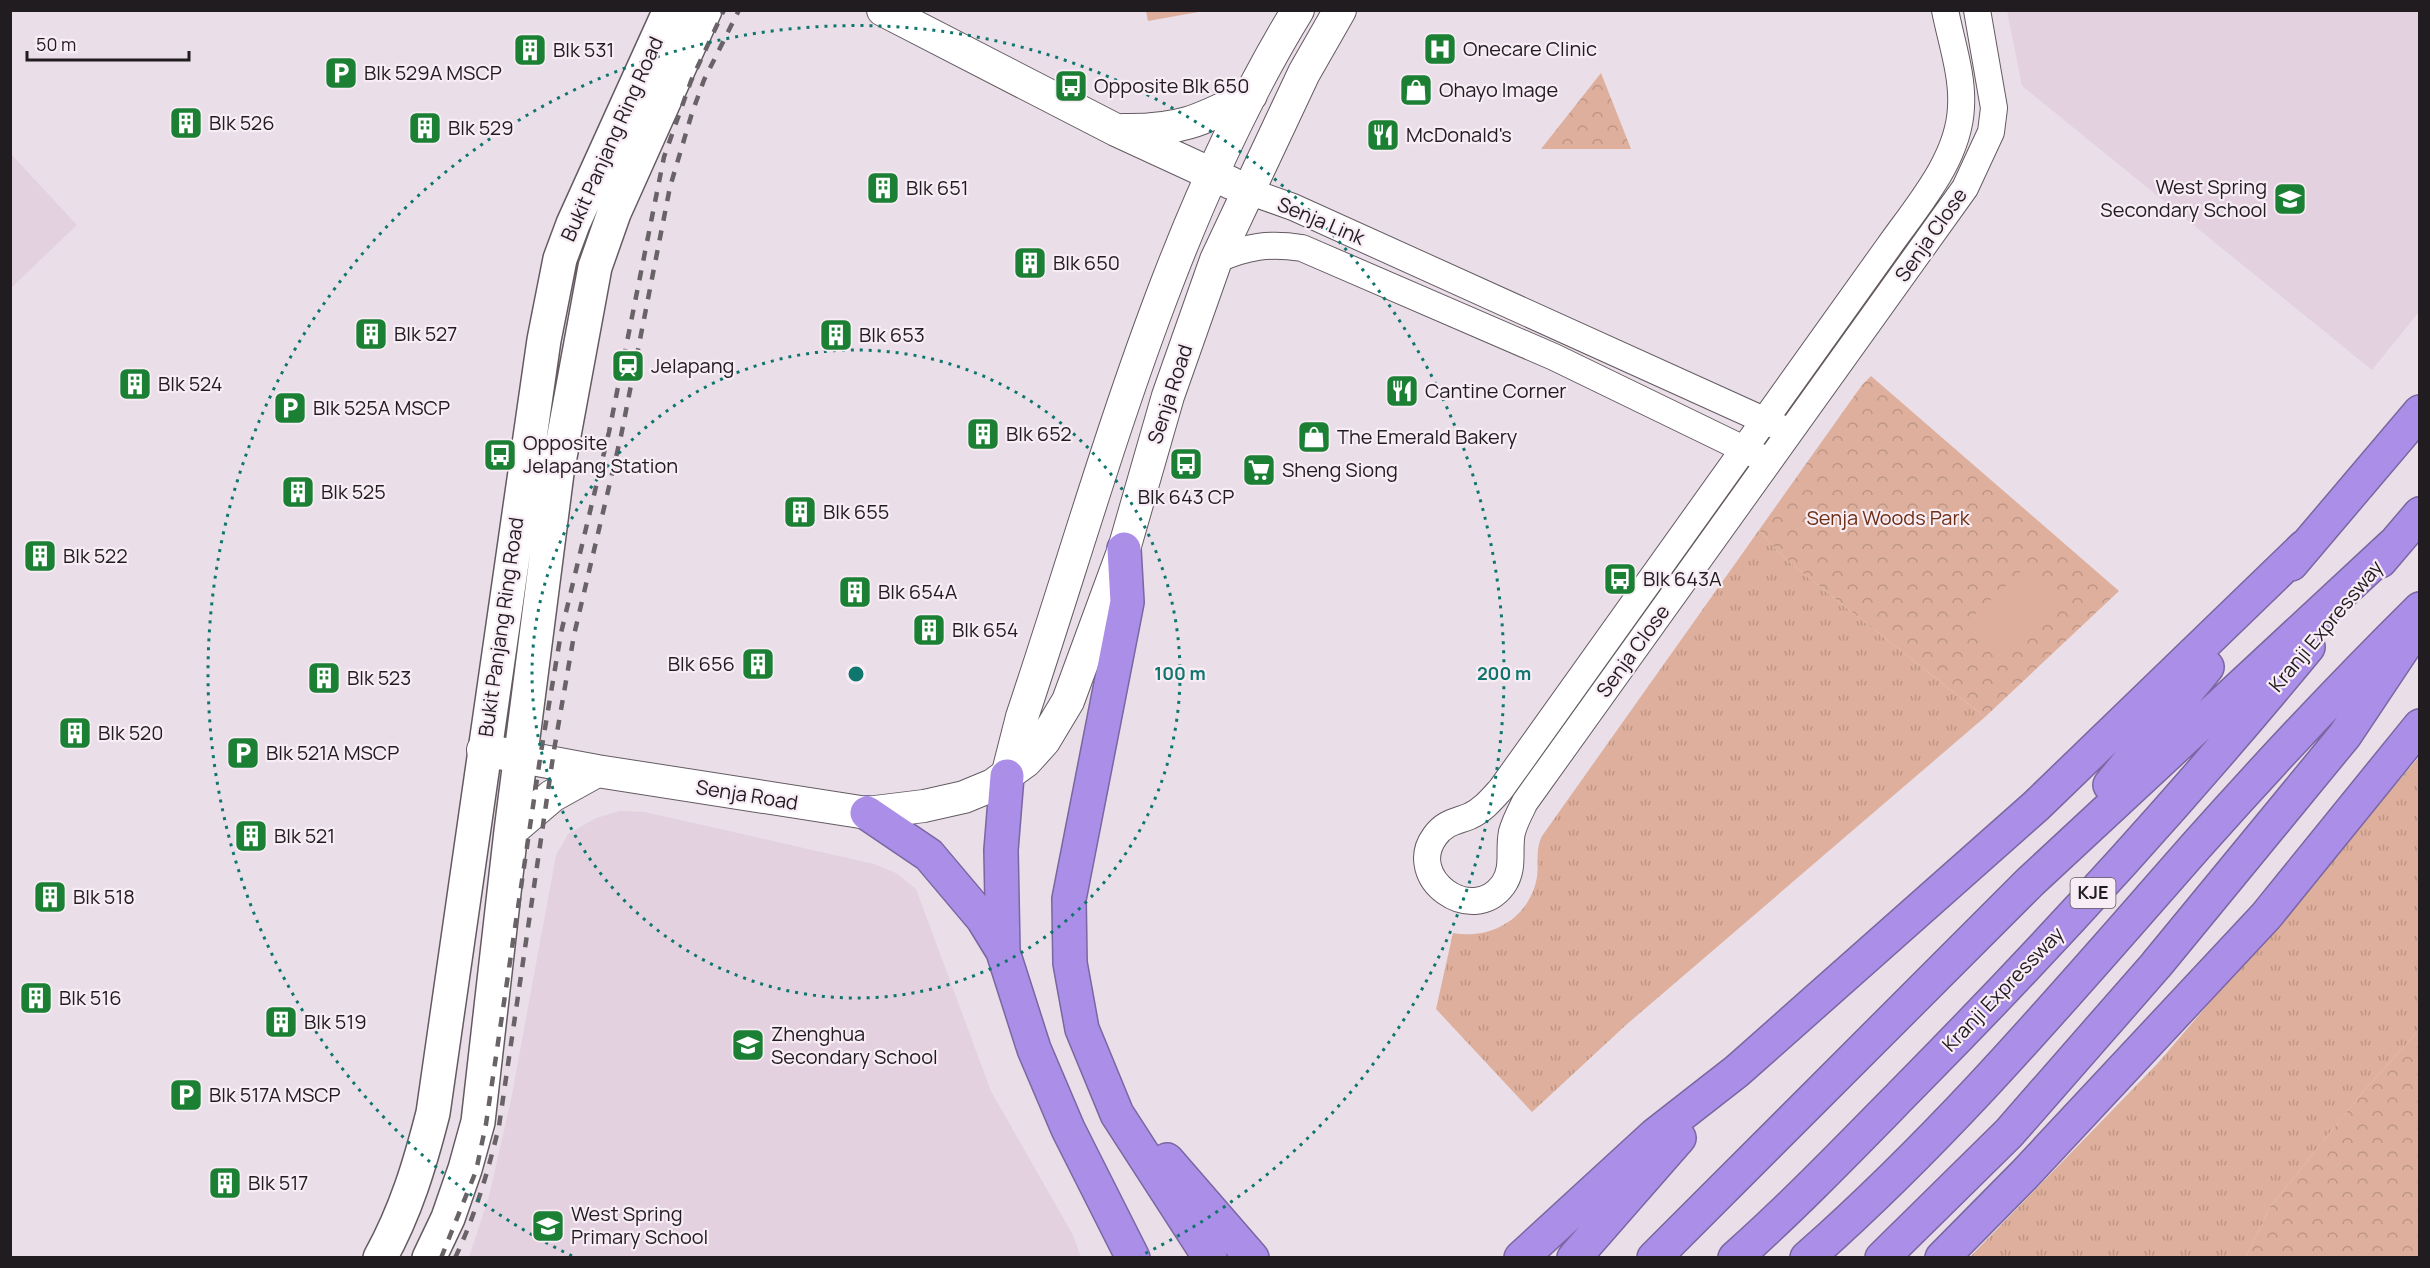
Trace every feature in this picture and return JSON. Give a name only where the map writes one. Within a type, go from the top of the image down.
[{"type":"highway","points":[[2030,882],[2304,548],[2420,412]]},
{"type":"highway","name":"Kranji Expressway","points":[[1735,1257],[1833,1164],[2015,979],[2273,689],[2420,514]]},
{"type":"highway","points":[[1654,1257],[2030,882],[2394,544]]},
{"type":"highway","points":[[1521,1257],[1655,1135],[1737,1071],[2036,806],[2304,548]]},
{"type":"highway","points":[[1124,549],[1127,602],[1069,899],[1071,963],[1083,1029],[1117,1114],[1210,1257]]},
{"type":"highway","name":"KJE","points":[[1807,1257],[1869,1203],[2037,1030],[2196,847],[2324,705],[2420,609]]},
{"type":"highway","points":[[1882,1257],[2009,1133],[2156,965],[2345,735],[2420,623]]},
{"type":"highway","points":[[1942,1257],[2032,1166],[2266,916],[2420,726]]},
{"type":"highway","points":[[1003,952],[1001,861],[1007,776]]},
{"type":"highway","points":[[867,813],[929,855],[978,912],[1003,952],[1034,1049],[1093,1180],[1133,1257]]},
{"type":"highway","points":[[1574,1257],[1737,1071]]},
{"type":"highway","points":[[1117,1114],[1156,1147],[1252,1257]]},
{"type":"highway","points":[[1093,1180],[1148,1257]]},
{"type":"main road","name":"Bukit Panjang Ring Road","points":[[380,1257],[398,1226],[416,1178],[433,1113],[543,340],[561,259],[583,198],[670,10]]},
{"type":"main road","name":"Bukit Panjang Ring Road","points":[[429,1257],[448,1218],[478,1122],[511,831],[557,473],[595,267],[614,213],[705,10]]},
{"type":"street","name":"Senja Link","points":[[883,10],[1116,129],[1248,191],[1293,207],[1765,419]]},
{"type":"street","name":"Senja Road","points":[[1007,776],[1022,717],[1141,354],[1212,174],[1251,94],[1298,10]]},
{"type":"street","name":"Senja Road","points":[[483,750],[597,771],[867,813],[897,811],[945,802],[978,792],[1007,776],[1044,741],[1068,701],[1124,549],[1168,396],[1216,260],[1304,73],[1340,10]]},
{"type":"street","name":"Senja Close","points":[[1945,10],[1960,84],[1961,106],[1958,130],[1948,155],[1926,193],[1504,784],[1490,802],[1468,817],[1443,827],[1434,837],[1428,850],[1428,864],[1439,888],[1450,897],[1464,901],[1478,900],[1491,895],[1502,886],[1509,874],[1512,861],[1510,847],[1513,830],[1525,802],[1965,189],[1990,132],[1994,108],[1977,10]]},
{"type":"street","points":[[1116,129],[1159,130],[1187,125],[1251,94]]},
{"type":"street","name":"Senja Link","points":[[1216,260],[1245,248],[1261,245],[1302,248],[1554,357],[1744,448]]},
{"type":"street","points":[[1765,419],[1789,433]]},
{"type":"street","points":[[1744,448],[1768,462]]},
{"type":"street","points":[[511,831],[552,796],[597,771]]},
{"type":"street","points":[[1468,817],[1482,819],[1494,825],[1504,835],[1510,847]]},
{"type":"shaded area","name":"West Spring Secondary School","points":[[2007,11],[2419,11],[2419,312],[2372,370],[2022,86]]},
{"type":"shaded area","points":[[11,154],[77,225],[11,288]]},
{"type":"shaded area","name":"Zhenghua Secondary School","points":[[620,811],[645,812],[874,864],[896,873],[916,889],[991,1091],[1073,1235],[1081,1257],[469,1257],[489,1196],[511,1100],[556,855],[568,834],[596,818]]},
{"type":"green space","points":[[1204,10],[1148,21],[1146,11]]},
{"type":"green space","points":[[1601,73],[1631,149],[1541,149]]},
{"type":"green space","name":"Senja Woods Park","points":[[1871,376],[2119,591],[1985,717],[1805,575],[1778,552],[1759,530],[1862,385]]},
{"type":"green space","points":[[1759,530],[1778,552],[1805,575],[1985,717],[1626,1025],[1532,1112],[1436,1009],[1453,933],[1481,933],[1494,929],[1507,923],[1526,904],[1537,877],[1538,851],[1542,836]]},
{"type":"green space","points":[[2025,568],[2062,607],[2001,664],[1964,625]]},
{"type":"green space","points":[[2419,757],[2419,1030],[2362,1093],[2270,1207],[2246,1257],[1969,1258],[2158,1063]]},
{"type":"green space","points":[[2419,1030],[2419,1257],[2246,1257],[2270,1207],[2362,1093]]},
{"type":"railway","points":[[441,1258],[476,1171],[486,1124],[541,752],[561,633],[609,432],[664,157],[691,81],[724,10]]},
{"type":"railway","points":[[455,1258],[480,1194],[499,1126],[554,750],[574,635],[621,436],[670,187],[704,80],[739,10]]},
{"type":"place","name":"Onecare Clinic","points":[[1440,49]]},
{"type":"place","name":"Blk 531","points":[[530,50]]},
{"type":"place","name":"Blk 529A MSCP","points":[[341,73]]},
{"type":"place","name":"Opposite Blk 650","points":[[1071,86]]},
{"type":"place","name":"Ohayo Image","points":[[1416,90]]},
{"type":"place","name":"Blk 526","points":[[186,123]]},
{"type":"place","name":"Blk 529","points":[[425,128]]},
{"type":"place","name":"McDonald's","points":[[1383,135]]},
{"type":"place","name":"Blk 651","points":[[883,188]]},
{"type":"place","name":"West Spring Secondary School","points":[[2290,199]]},
{"type":"place","name":"Blk 650","points":[[1030,263]]},
{"type":"place","name":"Blk 527","points":[[371,334]]},
{"type":"place","name":"Blk 653","points":[[836,335]]},
{"type":"place","name":"Jelapang","points":[[628,366]]},
{"type":"place","name":"Blk 524","points":[[135,384]]},
{"type":"place","name":"Cantine Corner","points":[[1402,391]]},
{"type":"place","name":"Blk 525A MSCP","points":[[290,408]]},
{"type":"place","name":"Blk 652","points":[[983,434]]},
{"type":"place","name":"The Emerald Bakery","points":[[1314,437]]},
{"type":"place","name":"Opposite Jelapang Station","points":[[500,455]]},
{"type":"place","name":"Blk 643 CP","points":[[1186,464]]},
{"type":"place","name":"Sheng Siong","points":[[1259,470]]},
{"type":"place","name":"Blk 525","points":[[298,492]]},
{"type":"place","name":"Blk 655","points":[[800,512]]},
{"type":"place","name":"Blk 522","points":[[40,556]]},
{"type":"place","name":"Blk 643A","points":[[1620,579]]},
{"type":"place","name":"Blk 654A","points":[[855,592]]},
{"type":"place","name":"Blk 654","points":[[929,630]]},
{"type":"place","name":"Blk 656","points":[[758,664]]},
{"type":"place","name":"Blk 523","points":[[324,678]]},
{"type":"place","name":"Blk 520","points":[[75,733]]},
{"type":"place","name":"Blk 521A MSCP","points":[[243,753]]},
{"type":"place","name":"Blk 521","points":[[251,836]]},
{"type":"place","name":"Blk 518","points":[[50,897]]},
{"type":"place","name":"Blk 516","points":[[36,998]]},
{"type":"place","name":"Blk 519","points":[[281,1022]]},
{"type":"place","name":"Zhenghua Secondary School","points":[[748,1045]]},
{"type":"place","name":"Blk 517A MSCP","points":[[186,1095]]},
{"type":"place","name":"Blk 517","points":[[225,1183]]},
{"type":"place","name":"West Spring Primary School","points":[[548,1226]]}]
